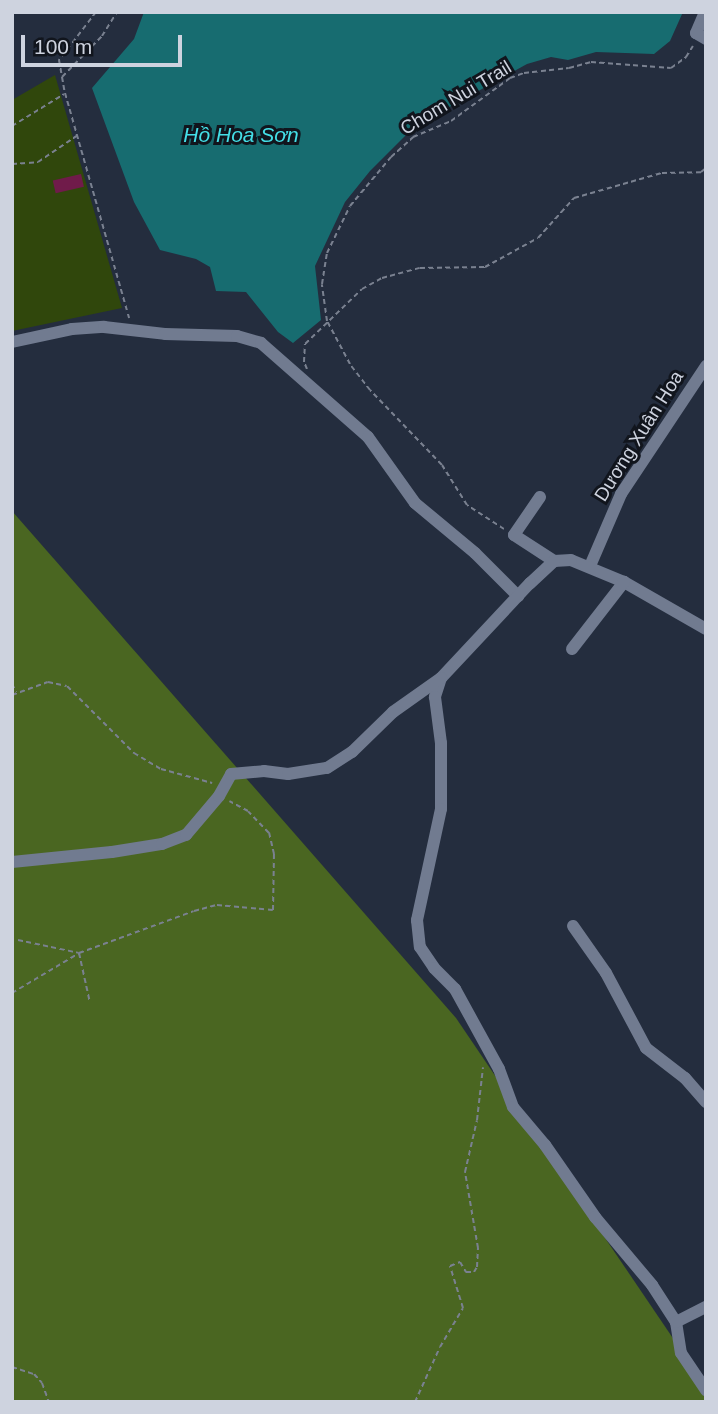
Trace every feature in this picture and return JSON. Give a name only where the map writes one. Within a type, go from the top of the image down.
[{"type":"street","points":[[701,36],[705,12]]},
{"type":"street","points":[[12,342],[72,328],[104,327],[237,336],[261,343],[368,437],[415,503],[475,553],[518,596]]},
{"type":"street","name":"Dương Xuân Hoa","points":[[590,566],[621,494],[706,366]]},
{"type":"street","points":[[540,497],[514,535],[554,561],[571,560],[624,582],[706,629]]},
{"type":"street","points":[[12,862],[162,844],[186,835],[231,774],[247,771],[288,774],[327,768],[352,752],[393,712],[441,678],[554,561]]},
{"type":"street","points":[[572,649],[624,582]]},
{"type":"street","points":[[441,678],[435,697],[441,743],[441,809],[422,892],[417,934],[420,947],[434,968],[456,989],[494,1059],[513,1107],[545,1145],[595,1217],[652,1285],[676,1322],[681,1353],[706,1390]]},
{"type":"street","points":[[573,926],[606,973],[646,1048],[685,1078],[706,1102]]},
{"type":"street","points":[[676,1322],[706,1307]]},
{"type":"path","points":[[96,12],[61,56],[62,78],[133,331]]},
{"type":"path","points":[[62,78],[102,36],[117,12]]},
{"type":"path","name":"Chom Nui Trail","points":[[514,535],[467,505],[442,465],[359,377],[327,321],[322,284],[333,237],[350,206],[391,157],[413,137],[451,121],[510,78],[524,73],[569,68],[591,62],[671,68],[685,57],[701,36]]},
{"type":"path","points":[[12,126],[65,93]]},
{"type":"path","points":[[706,120],[706,130]]},
{"type":"path","points":[[12,164],[38,162],[79,135]]},
{"type":"path","points":[[300,377],[309,367],[304,362],[305,344],[362,289],[382,278],[420,268],[485,267],[538,238],[574,198],[662,173],[701,172],[706,168]]},
{"type":"path","points":[[12,695],[48,682],[67,686],[134,753],[161,769],[220,791],[248,811],[269,833],[274,854],[274,909],[217,905],[79,953],[12,992]]},
{"type":"path","points":[[12,684],[17,694]]},
{"type":"path","points":[[18,940],[79,953]]},
{"type":"path","points":[[79,953],[90,1003]]},
{"type":"path","points":[[415,1402],[440,1346],[463,1308],[450,1266],[460,1262],[466,1272],[474,1272],[477,1268],[478,1248],[465,1172],[477,1120],[482,1069],[485,1063],[494,1059]]},
{"type":"path","points":[[12,1367],[34,1374],[43,1383],[49,1402]]},
{"type":"shaded area","points":[[55,75],[122,308],[12,331],[12,100]]},
{"type":"green space","points":[[12,511],[456,1018],[706,1387],[706,1402],[12,1402]]},
{"type":"water","name":"Hồ Hoa Sơn","points":[[144,12],[683,12],[670,41],[654,54],[596,52],[568,60],[551,57],[527,64],[415,126],[370,171],[345,202],[315,266],[321,320],[293,343],[278,332],[246,292],[216,291],[210,267],[196,259],[160,250],[134,202],[92,88],[134,39]]},
{"type":"building","points":[[81,174],[84,187],[56,193],[53,181]]}]
